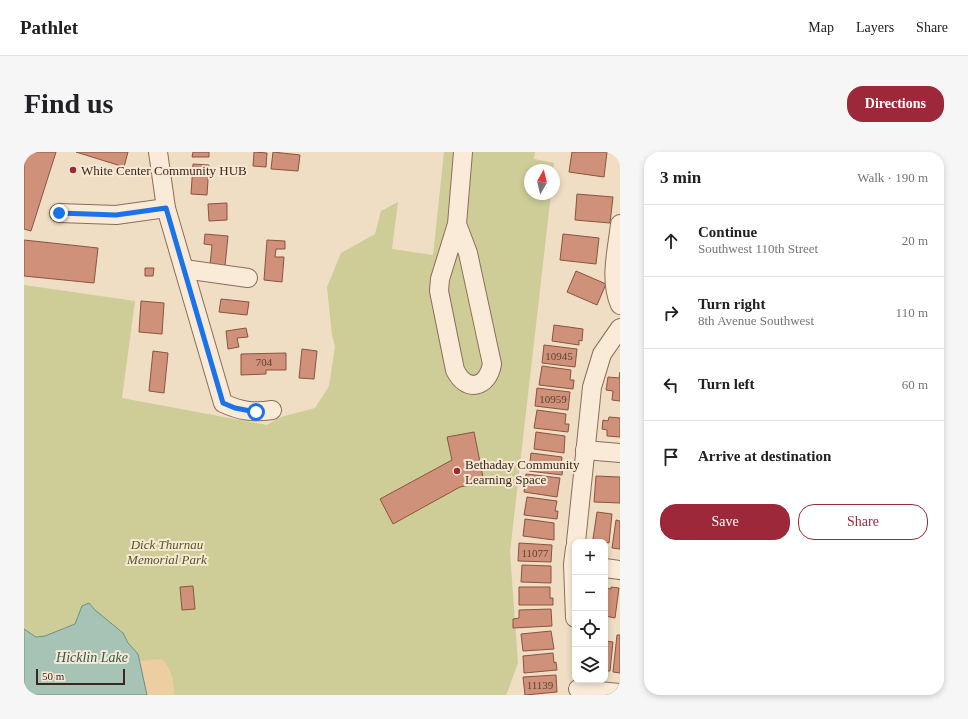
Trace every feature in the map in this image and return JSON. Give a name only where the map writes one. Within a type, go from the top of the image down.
[{"type":"street","points":[[158,152],[166,208],[223,403],[244,411],[256,412],[272,410]]},
{"type":"street","points":[[457,224],[468,253],[492,364],[490,375],[484,382],[477,385],[468,384],[459,379],[455,370],[439,291],[440,279],[457,224],[463,152]]},
{"type":"street","points":[[59,213],[116,215],[166,208]]},
{"type":"street","points":[[620,224],[614,283],[615,295],[620,305]]},
{"type":"street","points":[[184,269],[248,278]]},
{"type":"street","points":[[576,539],[592,387],[598,365],[610,340],[620,328]]},
{"type":"street","points":[[585,450],[620,453]]},
{"type":"street","points":[[608,568],[620,570]]},
{"type":"street","points":[[574,575],[575,611]]},
{"type":"street","points":[[578,688],[620,693]]},
{"type":"green space","name":"Dick Thurnau Memorial Park","points":[[444,152],[535,152],[534,159],[554,163],[524,164],[524,200],[550,200],[510,552],[518,663],[506,695],[24,695],[24,285],[135,301],[122,398],[267,425],[281,417],[315,408],[329,386],[335,346],[332,336],[327,287],[341,253],[375,234],[381,211],[398,202],[392,249],[433,255]]},
{"type":"sand","points":[[162,659],[172,676],[174,695],[147,695],[140,661]]},
{"type":"water","name":"Hicklin Lake","points":[[89,603],[95,610],[123,633],[128,643],[138,654],[147,695],[24,695],[24,629],[36,637],[45,636],[75,624],[82,606]]},
{"type":"building","points":[[24,152],[56,152],[31,231],[24,229]]},
{"type":"building","points":[[76,152],[128,152],[124,167]]},
{"type":"building","points":[[193,152],[209,152],[209,157],[192,157]]},
{"type":"building","points":[[254,152],[267,153],[266,167],[253,166]]},
{"type":"building","points":[[273,152],[300,155],[298,171],[271,169]]},
{"type":"building","points":[[572,152],[607,152],[604,177],[569,172]]},
{"type":"building","points":[[193,164],[209,165],[207,195],[191,194]]},
{"type":"building","points":[[577,194],[613,197],[610,223],[575,220]]},
{"type":"building","points":[[227,203],[227,220],[209,221],[208,204]]},
{"type":"building","points":[[205,234],[228,236],[225,266],[210,265],[212,245],[204,244]]},
{"type":"building","points":[[563,234],[599,238],[596,264],[560,260]]},
{"type":"building","points":[[24,240],[98,248],[94,283],[24,276]]},
{"type":"building","points":[[267,240],[285,241],[285,249],[276,249],[275,257],[284,257],[282,282],[264,280]]},
{"type":"building","points":[[145,268],[154,268],[153,276],[145,276]]},
{"type":"building","points":[[576,271],[606,284],[597,305],[567,292]]},
{"type":"building","points":[[221,299],[249,302],[247,315],[219,312]]},
{"type":"building","points":[[141,301],[164,303],[162,334],[139,332]]},
{"type":"building","points":[[554,325],[583,329],[582,341],[579,340],[579,345],[552,341]]},
{"type":"building","points":[[246,328],[248,337],[237,338],[239,347],[228,349],[226,331]]},
{"type":"building","points":[[544,345],[577,349],[575,367],[542,363]]},
{"type":"building","points":[[302,349],[317,351],[314,379],[299,378]]},
{"type":"building","points":[[153,351],[168,353],[164,393],[149,391]]},
{"type":"building","points":[[286,353],[286,370],[266,370],[266,374],[241,375],[241,354]]},
{"type":"building","points":[[542,366],[571,370],[570,380],[574,380],[573,389],[539,385]]},
{"type":"building","points":[[620,372],[620,401],[612,400],[613,391],[606,390],[608,377],[619,378]]},
{"type":"building","points":[[537,388],[570,392],[568,410],[535,406]]},
{"type":"building","points":[[537,410],[566,414],[565,424],[569,424],[568,432],[534,428]]},
{"type":"building","points":[[609,417],[620,418],[620,437],[607,436],[607,430],[602,429],[603,420],[608,421]]},
{"type":"building","name":"Bethaday Community Learning Space","points":[[474,432],[484,482],[460,487],[393,524],[380,499],[452,460],[447,437]]},
{"type":"building","points":[[536,432],[565,436],[564,453],[534,449]]},
{"type":"building","points":[[531,453],[562,457],[562,475],[529,471]]},
{"type":"building","points":[[526,474],[560,478],[557,497],[524,492]]},
{"type":"building","points":[[596,476],[620,477],[620,503],[594,502]]},
{"type":"building","points":[[527,497],[557,501],[555,511],[558,511],[557,519],[524,515]]},
{"type":"building","points":[[597,512],[612,514],[609,543],[608,539],[593,539]]},
{"type":"building","points":[[525,519],[554,523],[554,540],[523,536]]},
{"type":"building","points":[[616,520],[620,521],[620,549],[612,548]]},
{"type":"building","points":[[519,543],[552,545],[551,562],[518,561]]},
{"type":"building","points":[[522,565],[551,566],[551,583],[521,582]]},
{"type":"building","points":[[193,586],[195,609],[182,610],[180,587]]},
{"type":"building","points":[[519,587],[550,587],[550,598],[553,598],[553,605],[519,605]]},
{"type":"building","points":[[611,587],[619,588],[615,618],[608,617],[608,588],[611,589]]},
{"type":"building","points":[[551,609],[552,626],[513,628],[513,619],[519,618],[519,610]]},
{"type":"building","points":[[551,631],[554,649],[523,651],[521,634]]},
{"type":"building","points":[[617,635],[620,635],[620,673],[613,672]]},
{"type":"building","points":[[608,641],[613,642],[610,671],[608,671]]},
{"type":"building","points":[[553,653],[554,663],[556,662],[557,670],[524,673],[523,656]]},
{"type":"building","points":[[556,675],[557,692],[525,695],[523,677]]},
{"type":"place","name":"White Center Community HUB","points":[[73,170]]},
{"type":"place","name":"Bethaday Community Learning Space","points":[[457,471]]},
{"type":"route","points":[[59,213],[116,215],[166,208],[223,403],[244,411],[256,412]]}]
